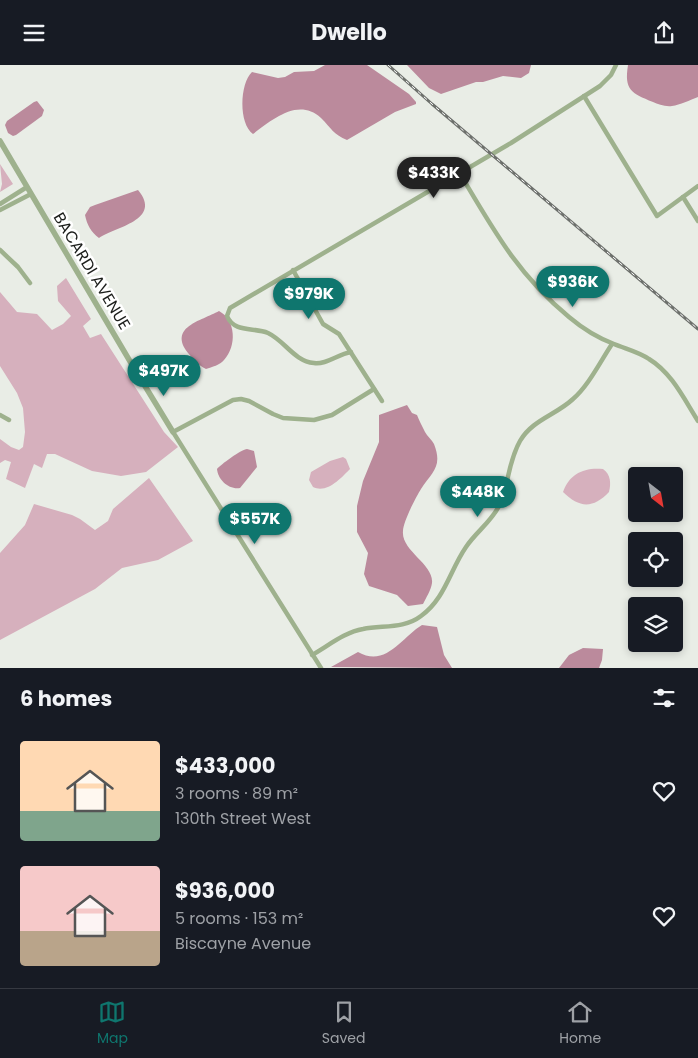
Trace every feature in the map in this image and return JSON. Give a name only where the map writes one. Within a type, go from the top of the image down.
[{"type":"street","points":[[351,352],[342,353],[325,362],[309,362],[290,352],[269,334],[236,327],[231,324],[227,316],[230,308],[510,143],[584,96],[607,80],[616,65]]},
{"type":"street","points":[[584,96],[657,216],[698,186]]},
{"type":"street","name":"BACARDI AVENUE","points":[[0,141],[173,432],[321,668]]},
{"type":"street","points":[[459,172],[503,246],[532,283],[571,318],[593,334],[612,344],[636,351],[662,368],[674,382],[698,421]]},
{"type":"street","points":[[0,204],[27,187]]},
{"type":"street","points":[[0,210],[31,194]]},
{"type":"street","points":[[683,197],[698,221]]},
{"type":"street","points":[[0,251],[18,267],[30,283]]},
{"type":"street","points":[[293,270],[322,323],[339,334],[382,401]]},
{"type":"street","points":[[312,655],[352,632],[405,624],[419,618],[431,608],[440,597],[465,547],[491,519],[499,507],[505,489],[511,458],[521,439],[536,423],[562,409],[574,398],[612,344]]},
{"type":"street","points":[[173,432],[233,400],[249,401],[283,418],[314,420],[332,415],[374,389]]},
{"type":"street","points":[[0,415],[9,420]]},
{"type":"shaded area","points":[[325,65],[367,65],[409,94],[416,104],[395,112],[347,140],[336,133],[321,118],[312,112],[303,110],[294,110],[277,117],[253,134],[248,129],[242,103],[245,85],[252,72],[278,78],[285,77],[294,72],[314,71]]},
{"type":"shaded area","points":[[407,65],[531,65],[529,73],[521,78],[503,76],[483,82],[476,82],[441,94],[429,88]]},
{"type":"shaded area","points":[[628,65],[698,65],[698,97],[678,105],[669,106],[645,99],[634,93],[628,85]]},
{"type":"shaded area","points":[[37,101],[44,110],[42,116],[16,135],[13,136],[8,133],[5,125],[7,121]]},
{"type":"shaded area","points":[[0,164],[13,184],[0,192],[2,184]]},
{"type":"shaded area","points":[[138,190],[144,200],[145,209],[141,215],[125,226],[99,238],[96,236],[90,228],[85,215],[90,207]]},
{"type":"shaded area","points":[[66,278],[91,319],[83,326],[90,338],[101,334],[164,432],[178,447],[146,472],[121,476],[92,471],[55,454],[47,454],[42,468],[34,464],[25,488],[6,479],[11,462],[5,460],[0,463],[0,439],[19,450],[23,447],[25,432],[23,408],[17,393],[0,366],[0,292],[17,312],[37,314],[52,330],[63,324],[71,316],[58,301],[57,286]]},
{"type":"shaded area","points":[[219,311],[229,320],[233,341],[228,354],[222,362],[206,369],[198,364],[188,353],[183,344],[182,337],[184,331],[189,326]]},
{"type":"shaded area","points":[[407,405],[412,413],[417,415],[434,444],[437,458],[435,469],[416,498],[407,516],[403,531],[407,545],[428,570],[432,583],[423,604],[408,606],[397,595],[369,586],[364,574],[368,553],[357,532],[357,506],[363,481],[379,442],[379,415]]},
{"type":"shaded area","points":[[247,449],[254,451],[257,467],[240,488],[228,486],[219,477],[217,469],[231,457]]},
{"type":"shaded area","points":[[343,457],[346,459],[350,469],[346,473],[328,487],[318,489],[313,487],[309,480],[311,472],[330,461]]},
{"type":"shaded area","points":[[590,469],[603,469],[609,477],[610,489],[603,498],[592,504],[580,504],[563,492],[569,481],[578,473]]},
{"type":"shaded area","points":[[149,478],[193,541],[158,560],[122,568],[95,589],[0,640],[0,553],[25,525],[34,504],[72,515],[95,530],[108,521],[113,509]]},
{"type":"shaded area","points":[[422,625],[437,627],[444,655],[452,668],[331,667],[358,652],[368,656],[385,654]]},
{"type":"shaded area","points":[[583,648],[603,649],[599,668],[559,668],[569,655]]},
{"type":"railway","points":[[388,65],[698,329]]}]
